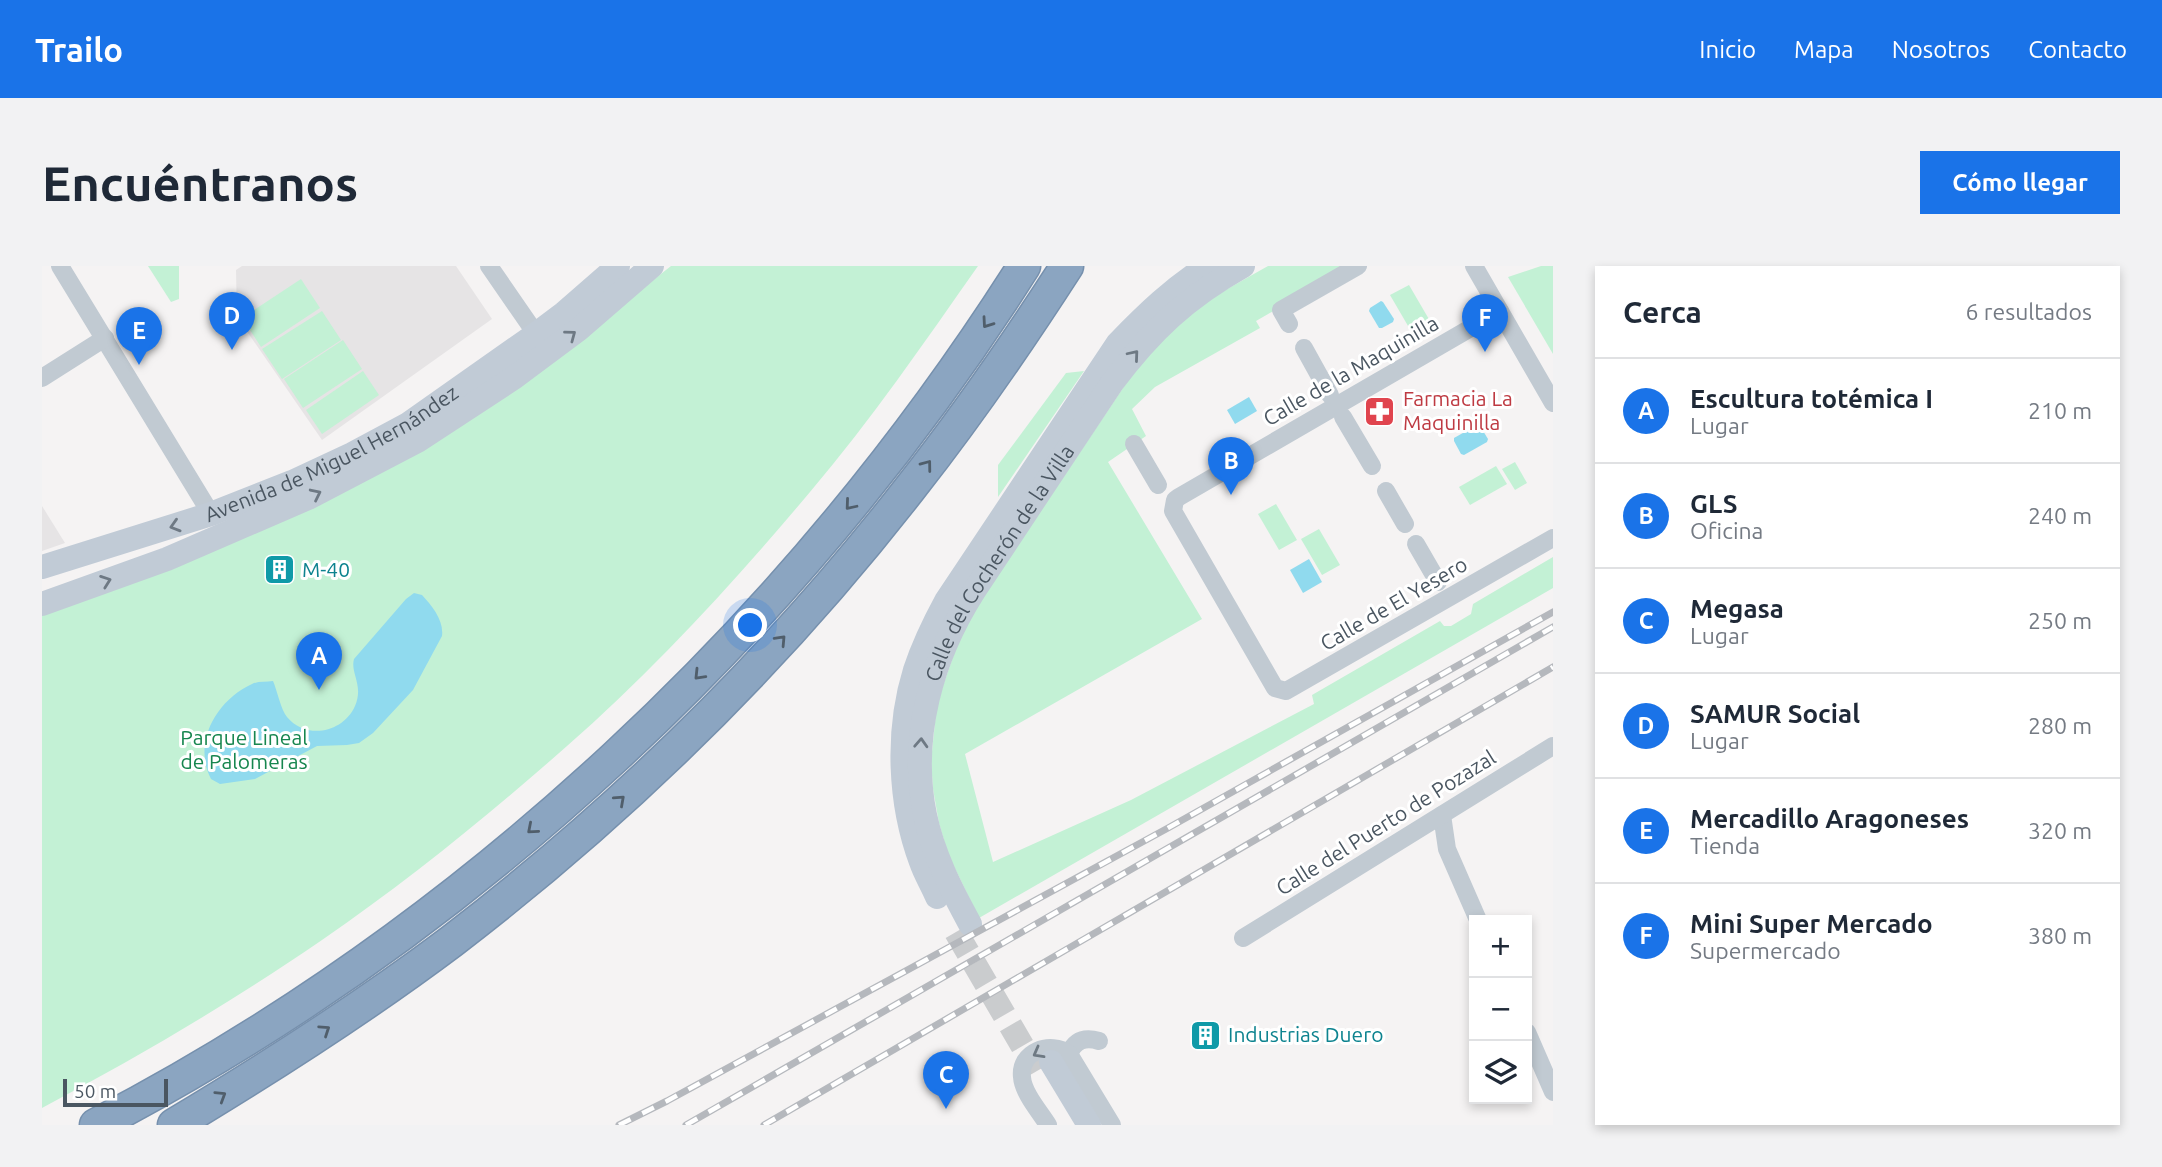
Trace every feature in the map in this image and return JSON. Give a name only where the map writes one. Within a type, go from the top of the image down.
[{"type":"highway","points":[[96,1125],[227,1051],[358,965],[504,853],[601,770],[708,665],[802,564],[930,405],[1024,266]]},
{"type":"highway","points":[[174,1125],[279,1060],[450,942],[613,807],[704,721],[847,566],[911,487],[978,397],[1067,266]]},
{"type":"street","points":[[60,266],[211,514]]},
{"type":"street","points":[[489,266],[536,334]]},
{"type":"street","name":"Avenida de Miguel Hernández","points":[[42,567],[211,514],[352,454],[408,424],[536,334],[618,266]]},
{"type":"street","name":"Avenida de Miguel Hernández","points":[[42,604],[167,559],[308,498],[419,440],[515,377],[578,330],[652,266]]},
{"type":"street","name":"Calle del Cocherón de la Villa","points":[[1208,266],[1176,288],[1118,343],[946,601],[925,641],[914,671],[904,720],[905,795],[911,831],[921,863],[963,928],[925,817],[920,769],[922,725],[930,687],[943,650],[957,618],[974,591],[1132,357],[1157,328],[1189,300],[1243,266]]},
{"type":"street","points":[[1289,324],[1281,310],[1358,266]]},
{"type":"street","points":[[1474,266],[1553,403]]},
{"type":"street","name":"Calle de la Maquinilla","points":[[1264,669],[1173,511],[1175,500],[1500,311]]},
{"type":"street","name":"Avenida de Miguel Hernández","points":[[419,440],[476,393],[538,348],[536,334]]},
{"type":"street","points":[[42,377],[105,338]]},
{"type":"street","points":[[1304,348],[1330,395]]},
{"type":"street","name":"Calle de la Maquinilla","points":[[1343,417],[1372,466]]},
{"type":"street","points":[[1134,444],[1158,485]]},
{"type":"street","points":[[1386,491],[1405,524]]},
{"type":"street","name":"Calle de El Yesero","points":[[1264,669],[1275,688],[1290,690],[1553,538]]},
{"type":"street","points":[[1416,544],[1438,582]]},
{"type":"street","name":"Avenida de Miguel Hernández","points":[[69,595],[47,596],[42,586],[47,575],[91,559],[111,546]]},
{"type":"street","name":"Calle del Puerto de Pozazal","points":[[1243,938],[1553,746]]},
{"type":"street","points":[[1442,815],[1447,849],[1476,915]]},
{"type":"street","points":[[1052,1062],[1082,1040],[1088,1038],[1098,1041]]},
{"type":"street","points":[[1531,1041],[1553,1092]]},
{"type":"street","points":[[1048,1125],[1024,1087],[1022,1077],[1022,1068],[1027,1059],[1048,1047],[1056,1047],[1052,1062],[1071,1125]]},
{"type":"street","points":[[1052,1062],[1089,1125]]},
{"type":"street","points":[[1052,1062],[1112,1125]]},
{"type":"shaded area","points":[[242,266],[456,266],[492,319],[322,440],[237,317],[236,270]]},
{"type":"shaded area","points":[[42,506],[65,543],[42,551]]},
{"type":"green space","points":[[148,266],[179,266],[179,299],[171,302]]},
{"type":"green space","name":"Parque Lineal de Palomeras","points":[[671,266],[978,266],[833,465],[753,558],[631,687],[538,772],[417,871],[288,963],[149,1049],[42,1108],[42,612],[259,531],[613,312]]},
{"type":"green space","points":[[1268,266],[1351,266],[1256,321],[1260,328],[1155,387],[1132,409],[1146,436],[1108,462],[1202,619],[965,754],[993,862],[1131,800],[1314,704],[1312,695],[1440,621],[1444,626],[1451,626],[1471,614],[1473,604],[1553,557],[1553,588],[979,918],[948,854],[939,823],[931,761],[937,703],[960,637],[979,603],[1137,367],[1168,332],[1206,301]]},
{"type":"green space","points":[[1541,266],[1553,266],[1553,354],[1508,277]]},
{"type":"green space","points":[[301,279],[320,308],[261,347],[242,318]]},
{"type":"green space","points":[[1409,285],[1430,321],[1411,331],[1390,295]]},
{"type":"green space","points":[[322,311],[341,340],[282,379],[262,349]]},
{"type":"green space","points":[[343,340],[362,369],[303,408],[284,379]]},
{"type":"green space","points":[[363,371],[379,395],[322,434],[306,410]]},
{"type":"green space","points":[[1084,371],[998,497],[998,465],[1066,373]]},
{"type":"green space","points":[[1515,462],[1527,483],[1515,490],[1502,469]]},
{"type":"green space","points":[[1496,466],[1507,484],[1470,505],[1459,487]]},
{"type":"green space","points":[[1276,504],[1297,540],[1279,550],[1258,514]]},
{"type":"green space","points":[[1319,529],[1340,565],[1322,575],[1301,539]]},
{"type":"water","points":[[1381,301],[1394,319],[1379,328],[1369,311]]},
{"type":"water","points":[[1249,397],[1257,411],[1235,424],[1227,410]]},
{"type":"water","points":[[1477,425],[1488,439],[1487,442],[1464,455],[1461,454],[1454,438]]},
{"type":"water","points":[[1309,559],[1322,582],[1303,593],[1290,570]]},
{"type":"water","points":[[414,593],[422,595],[433,609],[441,624],[442,636],[413,690],[373,733],[359,743],[317,746],[255,779],[220,784],[211,779],[204,751],[206,737],[211,724],[228,700],[252,684],[273,681],[285,714],[295,724],[314,731],[324,730],[342,722],[355,706],[357,699],[354,659]]},
{"type":"tunnel","points":[[956,932],[1037,1071]]},
{"type":"railway","points":[[619,1125],[1168,828],[1553,612]]},
{"type":"railway","points":[[686,1125],[1553,627]]},
{"type":"railway","points":[[764,1125],[1553,667]]},
{"type":"place","name":"SAMUR Social","points":[[232,350]]},
{"type":"place","name":"Mini Super Mercado","points":[[1485,352]]},
{"type":"place","name":"Mercadillo Aragoneses","points":[[139,365]]},
{"type":"place","name":"Farmacia La Maquinilla","points":[[1380,411]]},
{"type":"place","name":"GLS","points":[[1231,495]]},
{"type":"place","name":"M-40","points":[[279,570]]},
{"type":"place","name":"Escultura totémica I","points":[[319,690]]},
{"type":"place","name":"Industrias Duero","points":[[1205,1035]]},
{"type":"place","name":"Megasa","points":[[946,1109]]}]
